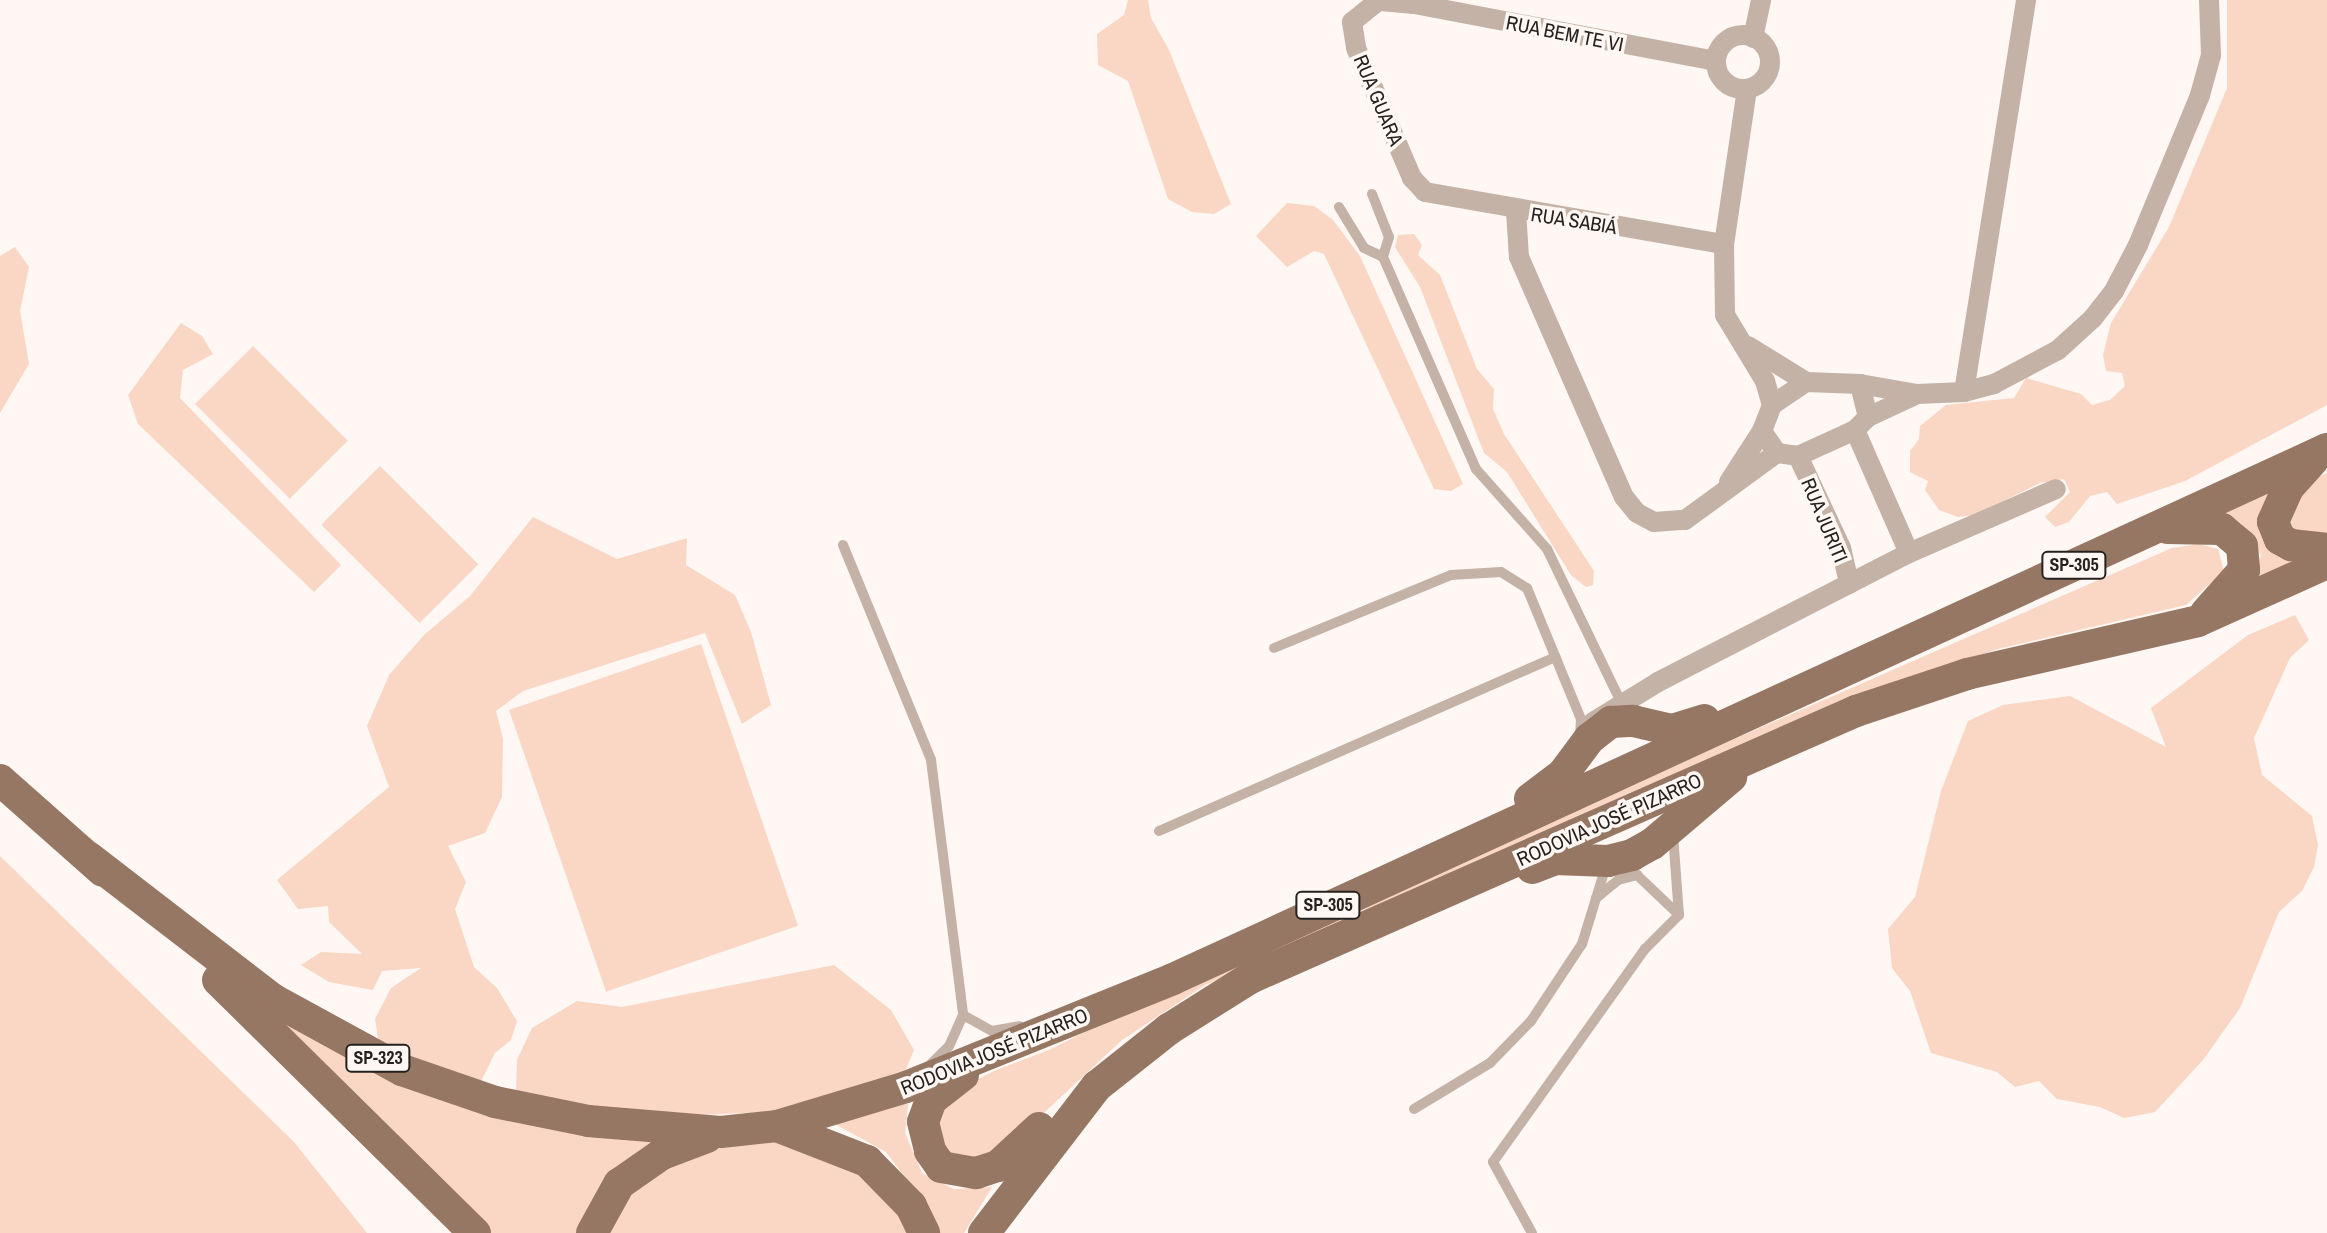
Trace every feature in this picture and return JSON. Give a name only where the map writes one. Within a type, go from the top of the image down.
[{"type":"main road","points":[[2324,450],[2288,488],[2273,522],[2280,539],[2291,545],[2327,549]]},
{"type":"main road","name":"SP-305","points":[[1821,680],[2324,450]]},
{"type":"main road","points":[[2153,530],[2222,529],[2242,546],[2244,570],[2198,621]]},
{"type":"main road","name":"RODOVIA JOSÉ PIZARRO","points":[[984,1233],[1097,1086],[1169,1029],[1250,978],[1837,719],[1967,674],[2198,621],[2327,563]]},
{"type":"main road","points":[[1457,846],[1494,818],[1536,796],[1579,757],[1597,730],[1627,712],[1685,728],[1821,680]]},
{"type":"main road","points":[[1457,846],[1821,680]]},
{"type":"main road","points":[[1445,892],[1482,889],[1555,859],[1608,861],[1652,844],[1719,783],[1837,719]]},
{"type":"main road","name":"SP-323","points":[[0,780],[88,857],[383,1137],[475,1233]]},
{"type":"main road","name":"RODOVIA JOSÉ PIZARRO","points":[[777,1126],[906,1087],[1065,1022],[1457,846]]},
{"type":"main road","name":"SP-323","points":[[88,857],[274,1000],[402,1070],[495,1102],[588,1121],[721,1132],[777,1126],[867,1161],[911,1206],[924,1233]]},
{"type":"main road","points":[[1065,1022],[1019,1052],[957,1078],[931,1100],[924,1137],[941,1167],[976,1173],[998,1166],[1019,1151],[1048,1117],[1097,1086]]},
{"type":"main road","name":"SP-323","points":[[592,1233],[619,1184],[639,1169],[721,1132]]},
{"type":"street","points":[[1753,38],[1761,0]]},
{"type":"street","points":[[1964,392],[2026,0]]},
{"type":"street","points":[[1732,334],[1806,382],[1860,384],[1917,394],[1964,392],[2008,377],[2058,350],[2114,291],[2200,95],[2211,55],[2209,0]]},
{"type":"street","name":"RUA GUARA","points":[[1413,2],[1378,1],[1352,22],[1352,36],[1412,178],[1425,192]]},
{"type":"street","name":"RUA BEM TE VI","points":[[1413,2],[1716,61]]},
{"type":"street","points":[[1753,38],[1766,49],[1770,65],[1762,81],[1747,89],[1725,82],[1716,61],[1729,40],[1753,38]]},
{"type":"street","points":[[1747,89],[1724,244],[1725,315],[1732,334],[1765,381],[1772,405]]},
{"type":"street","name":"RUA SABIÁ","points":[[1425,192],[1516,211],[1724,244]]},
{"type":"street","points":[[1516,211],[1519,257],[1624,497],[1637,513],[1672,524],[1777,453],[1798,456],[1917,394]]},
{"type":"street","points":[[1723,492],[1762,431],[1772,405],[1806,382]]},
{"type":"street","points":[[1860,384],[1862,423],[1909,553]]},
{"type":"street","points":[[1762,431],[1777,453]]},
{"type":"street","name":"RUA JURITI","points":[[1798,456],[1841,548],[1849,584]]},
{"type":"street","points":[[1579,757],[1589,717],[1627,712],[1849,584],[1909,553],[2056,489]]},
{"type":"lane","points":[[1372,194],[1389,237],[1383,257],[1476,469],[1547,549],[1627,712]]},
{"type":"lane","points":[[1339,207],[1364,248],[1383,257]]},
{"type":"lane","points":[[843,545],[931,760],[963,1015],[949,1046],[906,1087]]},
{"type":"lane","points":[[1274,648],[1350,614],[1478,569],[1501,572],[1527,588],[1556,657],[1589,717]]},
{"type":"lane","points":[[1159,831],[1556,657]]},
{"type":"lane","points":[[1532,1233],[1493,1162],[1645,949],[1679,915],[1673,828]]},
{"type":"lane","points":[[1414,1109],[1490,1063],[1516,1039],[1582,944],[1608,861],[1637,875],[1679,915]]},
{"type":"lane","points":[[1594,899],[1618,880],[1637,875]]},
{"type":"lane","points":[[963,1015],[992,1031],[1065,1022]]},
{"type":"shaded area","points":[[1128,0],[1148,0],[1151,18],[1169,50],[1231,204],[1214,214],[1192,212],[1168,199],[1128,81],[1098,65],[1097,34],[1124,15]]},
{"type":"shaded area","points":[[2227,0],[2327,0],[2327,405],[2185,481],[2117,504],[2107,492],[2090,496],[2069,522],[2055,527],[2045,517],[2070,492],[2064,479],[2040,483],[1974,515],[1958,517],[1939,510],[1925,490],[1928,481],[1910,472],[1910,451],[1919,439],[1920,426],[1946,405],[2014,398],[2026,378],[2081,394],[2092,405],[2110,400],[2125,386],[2122,373],[2106,371],[2103,355],[2111,323],[2169,227],[2227,88]]},
{"type":"shaded area","points":[[1287,203],[1314,206],[1333,220],[1360,256],[1463,484],[1451,491],[1434,489],[1324,254],[1314,251],[1287,267],[1256,236]]},
{"type":"shaded area","points":[[1414,234],[1422,245],[1418,255],[1440,275],[1477,369],[1494,389],[1493,409],[1504,434],[1594,571],[1593,585],[1586,587],[1571,575],[1507,472],[1484,453],[1420,287],[1395,247],[1398,235]]},
{"type":"shaded area","points":[[15,247],[29,267],[20,311],[29,364],[0,413],[0,256]]},
{"type":"shaded area","points":[[181,323],[202,336],[213,354],[183,370],[180,398],[341,565],[314,592],[138,424],[128,395]]},
{"type":"shaded area","points":[[253,346],[348,441],[290,499],[195,404]]},
{"type":"shaded area","points":[[380,466],[478,564],[420,623],[321,525]]},
{"type":"shaded area","points":[[2327,473],[2327,538],[2293,530],[2289,516],[2310,481]]},
{"type":"shaded area","points":[[2283,482],[2265,508],[2301,558],[2246,594],[2261,555],[2240,522],[2213,514]]},
{"type":"shaded area","points":[[533,517],[617,559],[687,538],[686,565],[735,595],[751,632],[771,705],[742,724],[705,633],[523,691],[496,711],[503,739],[502,797],[485,833],[448,846],[466,882],[455,909],[474,967],[497,988],[517,1021],[511,1040],[495,1053],[480,1083],[380,1051],[375,1019],[391,988],[421,968],[382,971],[373,990],[329,982],[301,965],[321,952],[362,954],[329,922],[328,906],[298,909],[277,880],[389,787],[367,726],[389,675],[424,635],[470,596]]},
{"type":"shaded area","points":[[2199,544],[2218,549],[2224,571],[2186,605],[1998,649],[1894,684],[1205,985],[1122,1040],[1006,1148],[983,1158],[950,1157],[936,1126],[945,1106],[963,1087],[994,1071],[1049,1050],[1235,957],[2172,548]]},
{"type":"shaded area","points":[[2295,615],[2309,640],[2290,658],[2254,738],[2262,775],[2312,816],[2318,845],[2314,867],[2302,891],[2279,912],[2240,1008],[2203,1060],[2155,1112],[2124,1118],[2100,1107],[2057,1099],[2039,1081],[2015,1087],[1997,1072],[1931,1053],[1910,991],[1892,968],[1888,929],[1915,897],[1941,791],[1968,721],[2003,705],[2070,696],[2166,747],[2151,708],[2248,635]]},
{"type":"shaded area","points":[[701,644],[798,926],[606,992],[509,710]]},
{"type":"shaded area","points":[[0,856],[294,1142],[367,1233],[0,1233]]},
{"type":"shaded area","points":[[834,965],[891,1010],[914,1050],[903,1076],[771,1112],[670,1116],[572,1105],[516,1092],[517,1060],[532,1028],[577,1001],[622,1007]]},
{"type":"shaded area","points":[[272,1016],[365,1067],[681,1140],[583,1233],[490,1233]]},
{"type":"shaded area","points":[[909,1097],[905,1133],[922,1173],[954,1189],[992,1187],[964,1233],[938,1233],[930,1210],[886,1152],[833,1123]]},
{"type":"shaded area","points":[[778,1135],[878,1181],[912,1233],[600,1233],[639,1180],[720,1141]]}]
